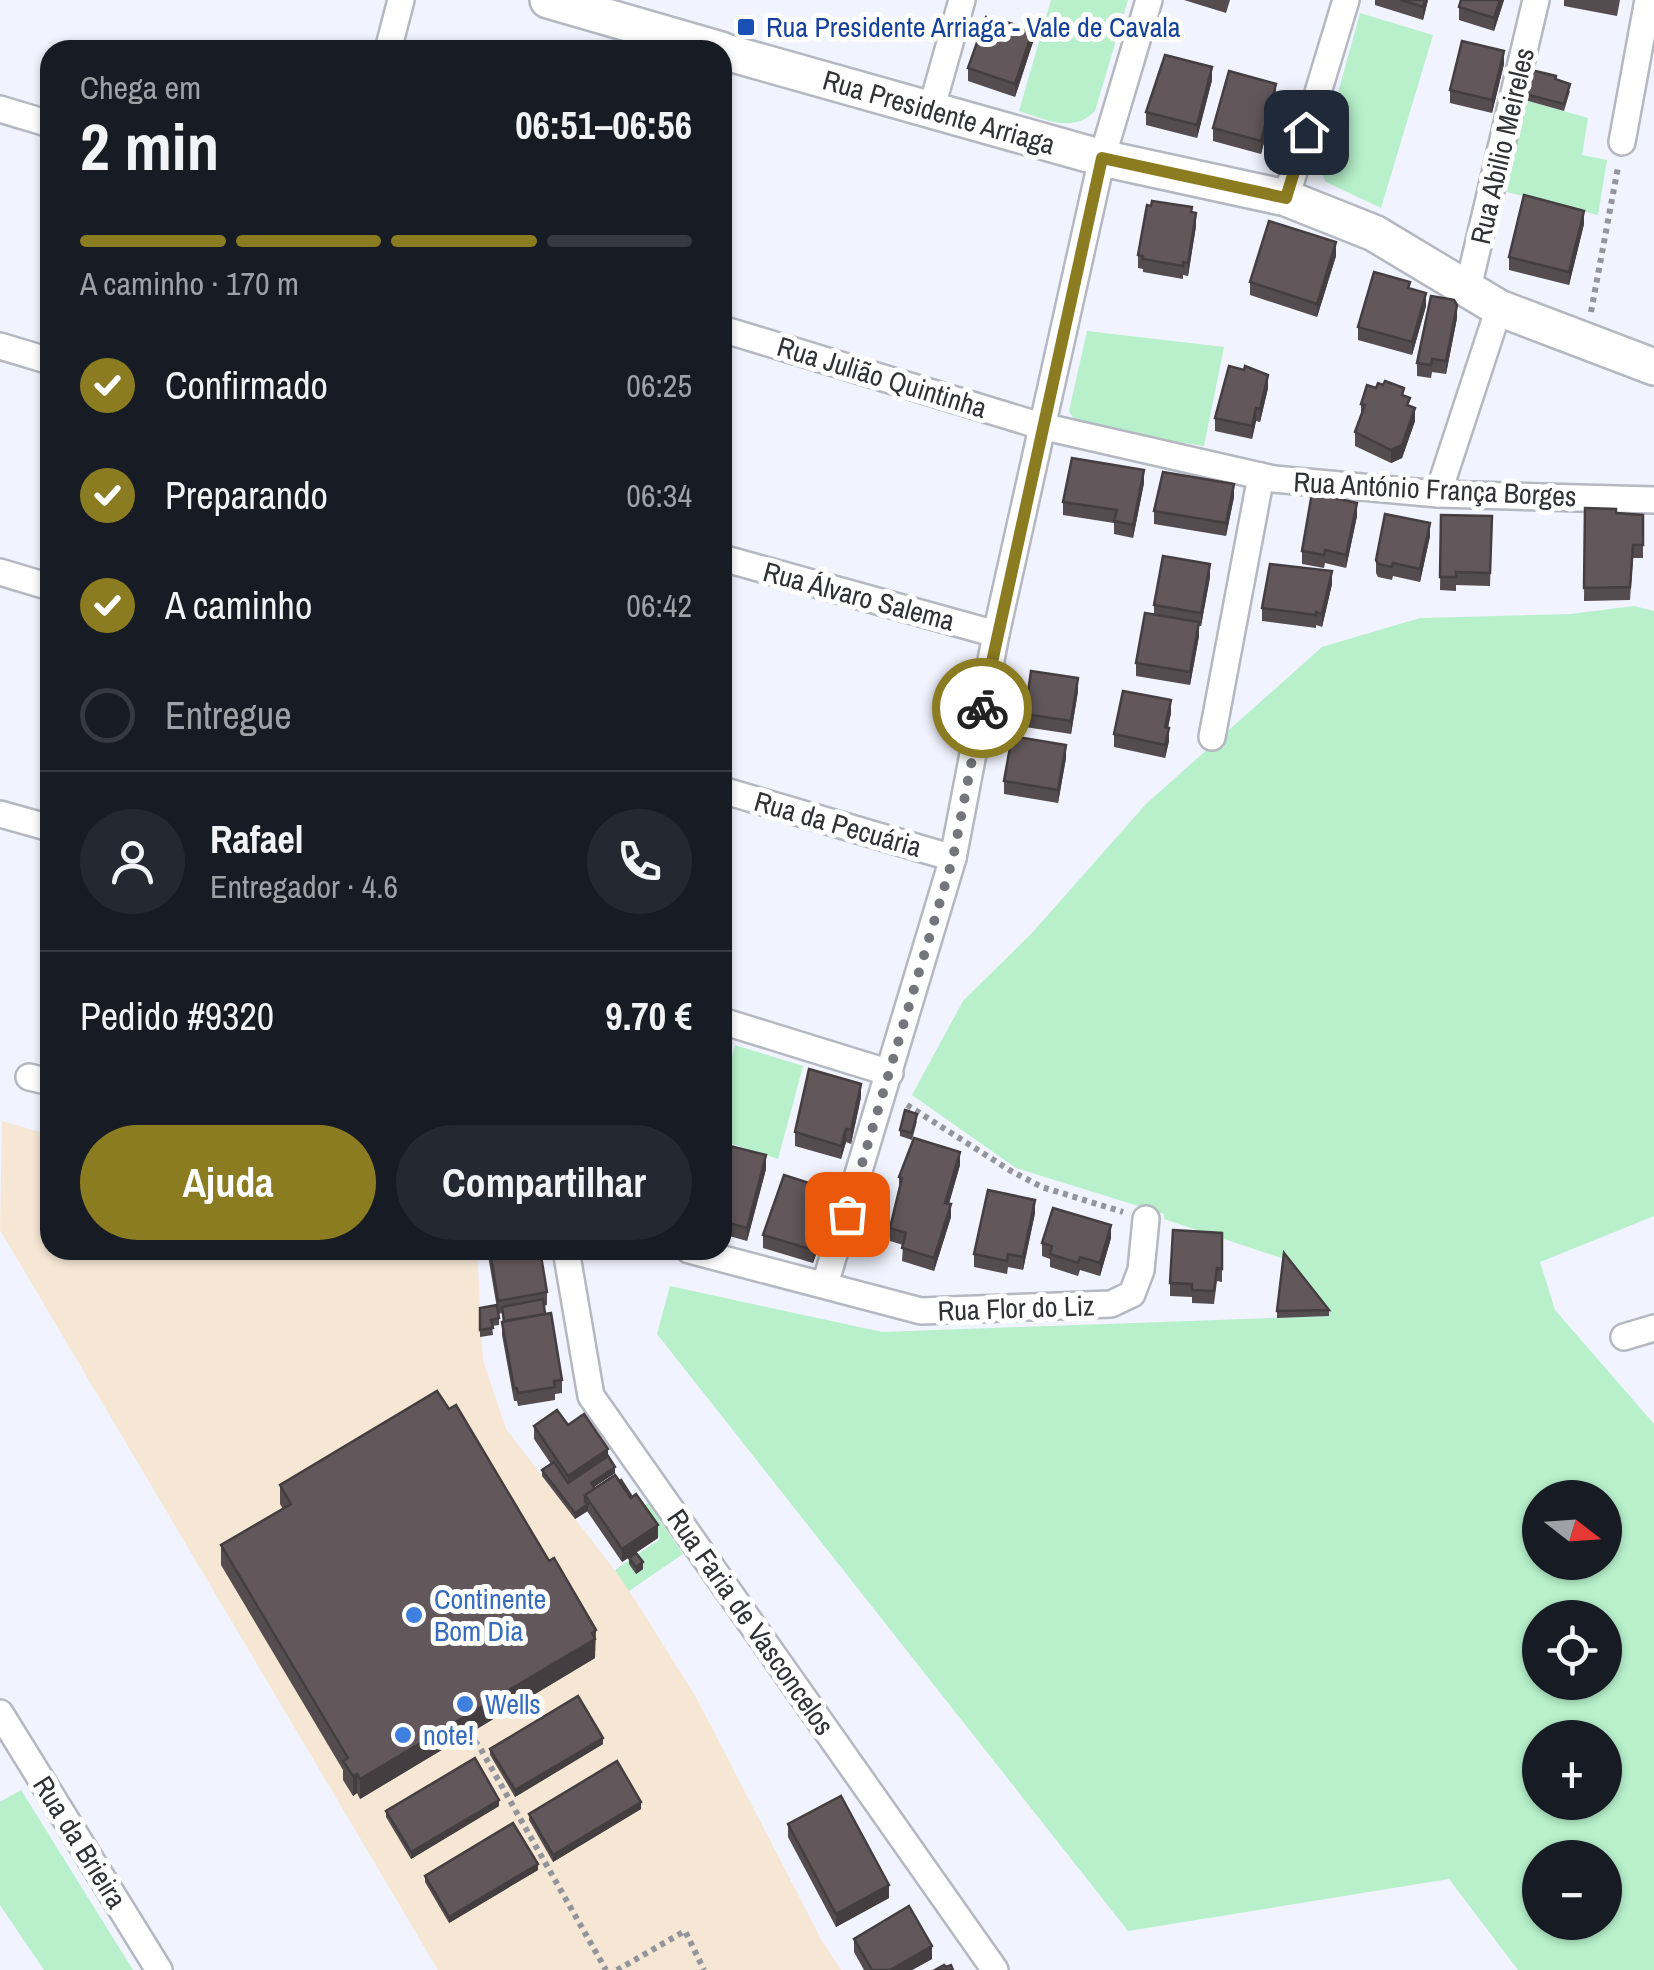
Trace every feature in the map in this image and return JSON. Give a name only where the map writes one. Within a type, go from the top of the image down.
[{"type":"street","points":[[391,40],[401,0]]},
{"type":"street","name":"Rua Presidente Arriaga","points":[[548,0],[687,40]]},
{"type":"street","points":[[931,110],[962,0]]},
{"type":"street","points":[[728,1260],[825,1284],[953,858],[996,634],[1102,158],[1149,0]]},
{"type":"street","points":[[1286,198],[1346,0]]},
{"type":"street","name":"Rua Abilio Meireles","points":[[1467,292],[1536,0]]},
{"type":"street","points":[[1622,142],[1648,0]]},
{"type":"street","name":"Rua Presidente Arriaga","points":[[732,53],[1102,158],[1286,198],[1374,233],[1467,292],[1500,308],[1654,366]]},
{"type":"street","points":[[0,109],[40,121]]},
{"type":"street","points":[[1438,494],[1500,308]]},
{"type":"street","name":"Rua Julião Quintinha","points":[[732,332],[1041,426]]},
{"type":"street","points":[[0,346],[40,358]]},
{"type":"street","name":"Rua António França Borges","points":[[1041,426],[1261,476],[1438,494],[1654,500]]},
{"type":"street","points":[[1212,737],[1261,476]]},
{"type":"street","name":"Rua Álvaro Salema","points":[[732,561],[996,634]]},
{"type":"street","points":[[0,572],[40,584]]},
{"type":"street","name":"Rua da Pecuária","points":[[732,793],[953,858]]},
{"type":"street","points":[[0,814],[40,825]]},
{"type":"street","points":[[732,1025],[890,1074]]},
{"type":"street","name":"Rua Flor do Liz","points":[[825,1284],[921,1311],[1111,1304],[1132,1294],[1141,1270],[1146,1219]]},
{"type":"street","name":"Rua Faria de Vasconcelos","points":[[568,1260],[591,1396],[995,1970]]},
{"type":"street","points":[[1624,1337],[1654,1328]]},
{"type":"street","name":"Rua da Brieira","points":[[0,1714],[159,1970]]},
{"type":"path","points":[[1584,342],[1622,142]]},
{"type":"path","points":[[890,1074],[906,1104],[1011,1171],[1042,1187],[1146,1219]]},
{"type":"path","points":[[468,1734],[479,1746],[606,1970]]},
{"type":"path","points":[[617,1970],[685,1930],[704,1970]]},
{"type":"shaded area","points":[[2,1121],[40,1132],[40,1260],[478,1260],[483,1360],[506,1429],[623,1581],[696,1697],[822,1941],[841,1970],[438,1970],[0,1230]]},
{"type":"green space","points":[[1051,0],[1128,0],[1095,111],[1078,122],[1058,123],[1019,111]]},
{"type":"green space","points":[[1360,13],[1433,35],[1381,208],[1326,182],[1318,165]]},
{"type":"green space","points":[[1521,99],[1588,118],[1582,155],[1607,160],[1598,215],[1503,191]]},
{"type":"green space","points":[[1087,331],[1224,347],[1204,446],[1079,428],[1069,411]]},
{"type":"green space","points":[[1634,606],[1654,611],[1654,1216],[1540,1262],[1555,1310],[1654,1424],[1654,1970],[1518,1970],[1449,1879],[1128,1931],[657,1334],[670,1286],[882,1332],[1328,1316],[1284,1259],[1164,1219],[1164,1214],[1016,1168],[912,1095],[963,1001],[1032,933],[1146,804],[1322,647],[1420,618],[1571,614]]},
{"type":"green space","points":[[735,1045],[803,1066],[778,1159],[732,1144]]},
{"type":"green space","points":[[648,1503],[683,1554],[629,1591],[615,1570],[660,1539],[640,1508]]},
{"type":"green space","points":[[21,1790],[133,1970],[44,1970],[0,1905],[0,1802]]},
{"type":"building","points":[[1401,0],[1425,0],[1423,7]]},
{"type":"building","points":[[1461,0],[1500,0],[1494,18],[1459,7]]},
{"type":"building","points":[[986,17],[1033,29],[1015,84],[968,68]]},
{"type":"building","points":[[1462,41],[1504,51],[1492,100],[1450,90]]},
{"type":"building","points":[[1165,55],[1212,67],[1197,125],[1146,112]]},
{"type":"building","points":[[1527,69],[1570,84],[1564,104],[1521,93]]},
{"type":"building","points":[[1229,71],[1276,84],[1261,141],[1213,128]]},
{"type":"building","points":[[1524,195],[1584,211],[1569,272],[1509,257]]},
{"type":"building","points":[[1152,201],[1192,207],[1191,212],[1196,213],[1188,263],[1183,262],[1183,266],[1138,255],[1147,205],[1151,206]]},
{"type":"building","points":[[1269,221],[1336,242],[1317,304],[1250,282]]},
{"type":"building","points":[[1374,272],[1410,282],[1408,288],[1426,293],[1412,342],[1358,327]]},
{"type":"building","points":[[1431,296],[1454,300],[1457,305],[1446,361],[1432,359],[1431,365],[1417,363]]},
{"type":"building","points":[[1229,366],[1244,370],[1245,366],[1268,375],[1252,426],[1215,418]]},
{"type":"building","points":[[1385,381],[1404,388],[1402,395],[1410,398],[1407,405],[1415,408],[1402,445],[1391,450],[1355,432],[1365,405],[1361,404],[1367,385],[1376,388]]},
{"type":"building","points":[[1072,458],[1144,470],[1133,525],[1114,521],[1117,510],[1063,502]]},
{"type":"building","points":[[1163,472],[1234,484],[1226,523],[1154,511]]},
{"type":"building","points":[[1312,493],[1357,503],[1346,555],[1325,550],[1324,555],[1302,551]]},
{"type":"building","points":[[1585,508],[1643,515],[1643,545],[1633,545],[1630,587],[1584,588]]},
{"type":"building","points":[[1385,514],[1430,523],[1420,569],[1378,564]]},
{"type":"building","points":[[1441,515],[1492,516],[1490,573],[1456,572],[1456,577],[1440,577]]},
{"type":"building","points":[[1163,556],[1210,564],[1201,613],[1154,605]]},
{"type":"building","points":[[1270,564],[1332,571],[1322,614],[1262,608]]},
{"type":"building","points":[[1145,613],[1199,622],[1190,672],[1136,663]]},
{"type":"building","points":[[1031,671],[1078,678],[1071,721],[1025,714]]},
{"type":"building","points":[[1123,691],[1171,700],[1165,745],[1114,734]]},
{"type":"building","points":[[1012,736],[1066,745],[1058,790],[1004,781]]},
{"type":"building","points":[[809,1069],[861,1084],[851,1130],[846,1129],[841,1146],[795,1132]]},
{"type":"building","points":[[905,1110],[917,1114],[912,1133],[900,1130]]},
{"type":"building","points":[[914,1138],[960,1152],[945,1203],[951,1204],[934,1258],[902,1248],[906,1233],[890,1228],[902,1178],[899,1177]]},
{"type":"building","points":[[732,1146],[766,1155],[747,1228],[732,1224]]},
{"type":"building","points":[[784,1175],[828,1189],[824,1204],[829,1205],[813,1250],[763,1235]]},
{"type":"building","points":[[988,1190],[1035,1200],[1023,1257],[1008,1254],[1007,1261],[974,1254]]},
{"type":"building","points":[[1053,1208],[1111,1225],[1100,1263],[1080,1257],[1078,1263],[1050,1254],[1052,1246],[1042,1243]]},
{"type":"building","points":[[1173,1230],[1222,1233],[1222,1269],[1217,1268],[1214,1291],[1170,1283]]},
{"type":"building","points":[[1284,1253],[1329,1310],[1277,1311]]},
{"type":"building","points":[[492,1260],[542,1260],[547,1292],[498,1301]]},
{"type":"building","points":[[543,1299],[545,1314],[504,1321],[502,1307]]},
{"type":"building","points":[[497,1305],[499,1318],[491,1320],[493,1328],[480,1330],[480,1308]]},
{"type":"building","points":[[551,1313],[562,1380],[554,1381],[555,1387],[518,1393],[502,1322]]},
{"type":"building","name":"Continente Bom Dia","points":[[437,1391],[449,1409],[456,1405],[549,1561],[554,1558],[596,1630],[592,1633],[595,1639],[360,1779],[357,1774],[353,1776],[343,1761],[348,1758],[221,1545],[291,1504],[280,1485]]},
{"type":"building","points":[[557,1410],[568,1425],[584,1414],[608,1449],[568,1476],[534,1426]]},
{"type":"building","points":[[608,1456],[615,1467],[591,1483],[595,1489],[585,1495],[588,1504],[575,1513],[542,1470],[554,1462],[568,1483]]},
{"type":"building","points":[[615,1475],[631,1498],[636,1494],[658,1525],[622,1549],[585,1495]]},
{"type":"building","points":[[636,1553],[643,1562],[636,1567],[629,1558]]},
{"type":"building","points":[[578,1696],[603,1738],[515,1790],[490,1749]]},
{"type":"building","points":[[475,1758],[499,1800],[411,1852],[386,1811]]},
{"type":"building","points":[[617,1761],[641,1802],[553,1855],[529,1814]]},
{"type":"building","points":[[841,1796],[889,1885],[836,1914],[788,1824]]},
{"type":"building","points":[[513,1823],[538,1864],[449,1917],[425,1876]]},
{"type":"building","points":[[909,1906],[932,1946],[890,1970],[872,1970],[854,1939]]},
{"type":"way so far","points":[[847,1214],[953,858],[982,708]]},
{"type":"place","name":"Rua Presidente Arriaga - Vale de Cavala","points":[[746,27]]},
{"type":"place","name":"Continente Bom Dia","points":[[414,1615]]},
{"type":"place","name":"Wells","points":[[465,1704]]},
{"type":"place","name":"note!","points":[[403,1735]]},
{"type":"route","points":[[982,708],[1102,158],[1286,198],[1306,132]]}]
